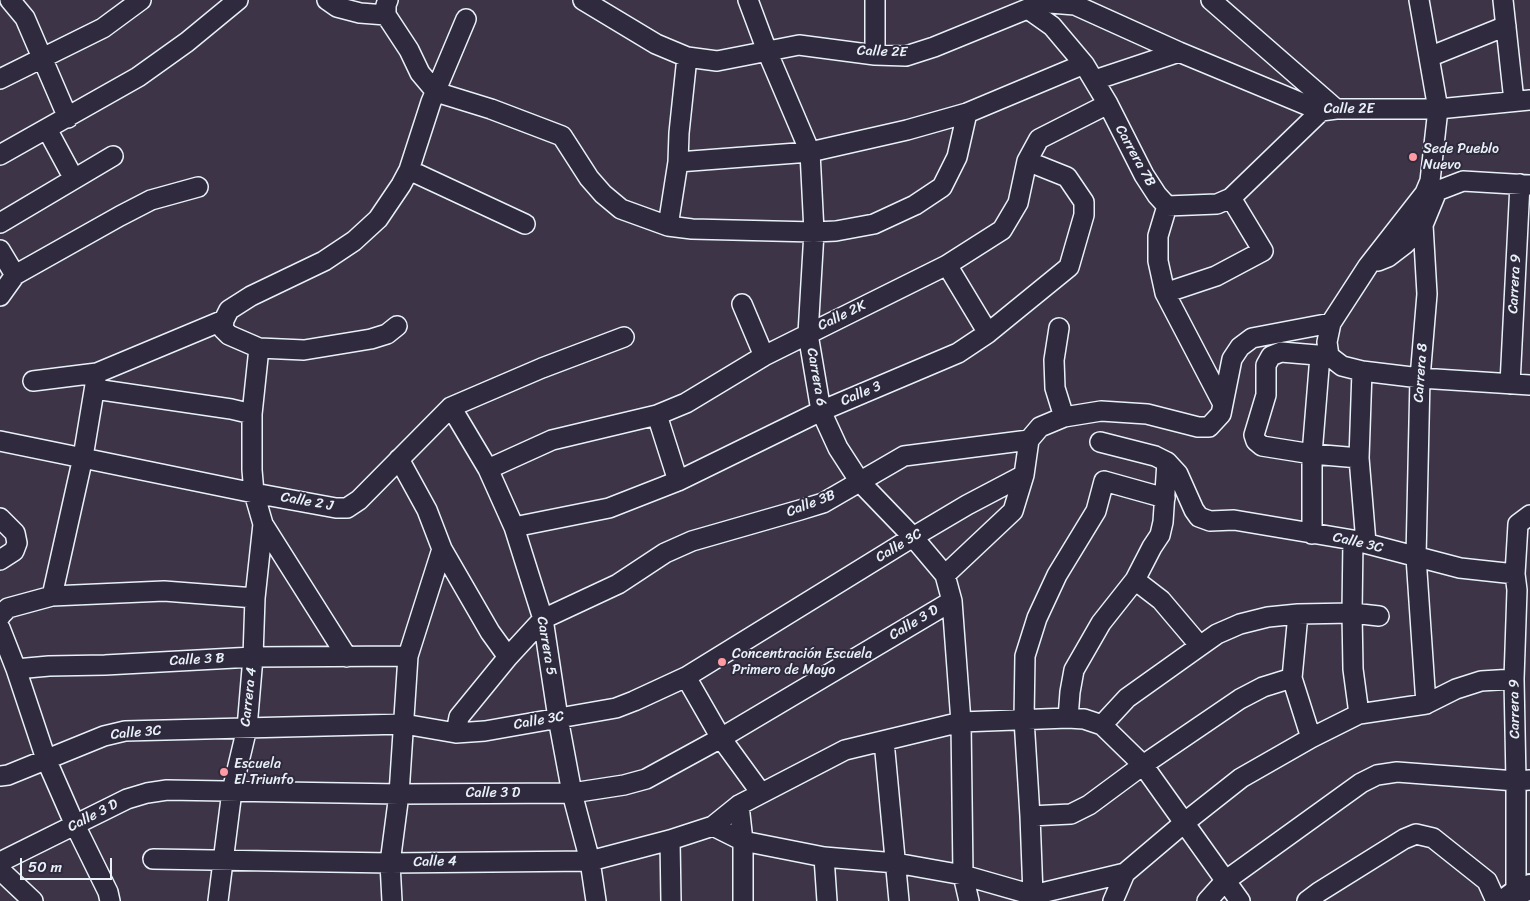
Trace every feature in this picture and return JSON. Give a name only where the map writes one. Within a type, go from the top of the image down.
[{"type":"street","points":[[10,0],[25,18],[68,118]]},
{"type":"street","points":[[0,79],[103,28],[141,0]]},
{"type":"street","points":[[0,155],[138,77],[187,42],[238,0]]},
{"type":"street","points":[[327,0],[337,7],[360,13],[387,8],[420,73],[436,92],[491,109],[562,136],[589,178],[603,194],[621,209],[668,226],[692,229],[814,232],[836,231],[874,224],[915,205],[942,187],[957,157],[967,113]]},
{"type":"street","name":"Calle 2E","points":[[583,0],[656,44],[687,57],[717,61],[799,45],[875,55],[906,56],[925,50],[1033,5],[1050,3],[1075,5],[1179,52],[1328,110],[1438,109],[1522,100]]},
{"type":"street","name":"Carrera 6","points":[[748,0],[767,51],[810,152],[814,232],[808,334],[821,411],[838,448],[860,482],[913,537],[945,574],[952,601],[961,722],[963,875],[969,901]]},
{"type":"street","points":[[875,0],[875,55]]},
{"type":"street","points":[[1211,0],[1328,110],[1232,198],[1217,204],[1167,206],[1158,236],[1158,261],[1165,293],[1223,404]]},
{"type":"street","name":"Carrera 8","points":[[1419,0],[1438,109],[1434,186],[1423,225],[1427,294],[1420,378],[1416,557],[1426,704]]},
{"type":"street","points":[[1503,0],[1506,26],[1522,100]]},
{"type":"street","name":"Carrera 7B","points":[[1033,5],[1084,64],[1095,80],[1144,175],[1167,206]]},
{"type":"street","points":[[397,326],[387,334],[304,350],[259,348],[229,335],[223,329],[224,320],[229,310],[251,296],[324,260],[354,241],[378,219],[409,170],[431,102],[466,19]]},
{"type":"street","points":[[1429,57],[1506,26]]},
{"type":"street","points":[[1095,80],[1179,52]]},
{"type":"street","points":[[668,226],[678,162],[687,57]]},
{"type":"street","points":[[678,162],[810,152],[907,130],[967,113],[1084,64]]},
{"type":"street","name":"Calle 2K","points":[[488,469],[552,440],[657,415],[693,399],[764,356],[947,265],[1002,230],[1018,203],[1027,161],[1039,139],[1108,104]]},
{"type":"street","points":[[46,130],[74,179]]},
{"type":"street","points":[[0,223],[113,156]]},
{"type":"street","name":"Calle 3","points":[[514,527],[608,508],[678,481],[821,411],[958,353],[988,334],[1069,267],[1084,215],[1084,202],[1067,177],[1027,161]]},
{"type":"street","points":[[409,170],[525,224]]},
{"type":"street","points":[[1312,534],[1312,454],[1326,342],[1331,323],[1368,266],[1425,193],[1434,186],[1463,181],[1525,185]]},
{"type":"street","name":"Carrera 9","points":[[1510,384],[1525,185]]},
{"type":"street","points":[[0,296],[15,275],[151,200],[198,187]]},
{"type":"street","points":[[1165,293],[1216,276],[1263,251],[1232,198]]},
{"type":"street","points":[[1368,266],[1388,257],[1423,225]]},
{"type":"street","points":[[0,250],[15,275]]},
{"type":"street","points":[[947,265],[988,334]]},
{"type":"street","points":[[742,304],[764,356]]},
{"type":"street","points":[[96,381],[224,320]]},
{"type":"street","points":[[945,574],[1013,511],[1024,475],[1029,440],[1040,427],[1064,417],[1100,411],[1148,414],[1198,427],[1209,427],[1220,414],[1232,359],[1240,347],[1252,338],[1331,323]]},
{"type":"street","points":[[1059,328],[1054,360],[1055,388],[1064,417]]},
{"type":"street","name":"Calle 2 J","points":[[0,441],[254,493],[336,508],[347,508],[359,500],[451,407],[542,368],[624,337]]},
{"type":"street","name":"Carrera 4","points":[[218,901],[232,791],[247,728],[253,657],[255,598],[263,524],[254,493],[252,470],[252,414],[259,348]]},
{"type":"street","points":[[1359,458],[1312,454],[1262,446],[1256,442],[1254,435],[1266,395],[1266,365],[1271,356],[1281,352],[1324,356],[1342,366],[1362,371],[1420,378],[1530,385]]},
{"type":"street","points":[[1359,714],[1353,668],[1352,613],[1360,542],[1359,458],[1362,371]]},
{"type":"street","points":[[33,381],[96,381],[252,414]]},
{"type":"street","points":[[52,596],[83,457],[96,381]]},
{"type":"street","name":"Carrera 5","points":[[451,407],[488,469],[514,527],[543,619],[572,793],[590,861],[596,901]]},
{"type":"street","points":[[657,415],[678,481]]},
{"type":"street","name":"Calle 3B","points":[[457,725],[508,657],[543,619],[618,584],[665,553],[692,541],[823,503],[904,456],[1029,440]]},
{"type":"street","points":[[1068,718],[1074,670],[1101,623],[1135,580],[1160,534],[1163,522],[1168,462],[1155,456],[1100,442]]},
{"type":"street","points":[[399,459],[427,510],[442,549],[490,632],[508,657]]},
{"type":"street","name":"Calle 3C","points":[[1168,462],[1178,474],[1194,510],[1199,517],[1210,521],[1234,520],[1360,542],[1521,585]]},
{"type":"street","name":"Calle 3C","points":[[0,776],[8,775],[104,736],[125,731],[404,724],[457,725],[485,731],[616,708],[686,677],[966,505],[1024,475]]},
{"type":"street","points":[[1033,895],[1024,719],[1024,656],[1037,618],[1057,575],[1096,510],[1104,481],[1164,498]]},
{"type":"street","points":[[0,518],[14,533],[17,543],[14,551],[0,560]]},
{"type":"street","name":"Carrera 9","points":[[1512,896],[1523,780],[1514,679],[1524,519]]},
{"type":"street","points":[[263,524],[347,657]]},
{"type":"street","points":[[392,901],[390,863],[399,794],[408,656],[442,549]]},
{"type":"street","points":[[1135,580],[1161,600],[1200,646]]},
{"type":"street","points":[[110,901],[108,892],[75,825],[46,759],[0,620],[8,608],[52,596],[164,591],[255,598]]},
{"type":"street","name":"Calle 3 D","points":[[0,862],[127,799],[167,790],[399,794],[572,793],[646,779],[721,738],[952,601]]},
{"type":"street","points":[[1240,901],[1143,765],[1102,725],[1127,698],[1217,634],[1240,624],[1268,617],[1298,614],[1352,613],[1378,616]]},
{"type":"street","points":[[1298,614],[1292,678],[1311,738]]},
{"type":"street","name":"Calle 3 B","points":[[16,669],[253,657],[408,656]]},
{"type":"street","points":[[686,677],[721,738],[761,793]]},
{"type":"street","points":[[1030,816],[1071,814],[1089,805],[1143,765],[1240,699],[1263,686],[1292,678]]},
{"type":"street","points":[[1113,901],[1125,874],[1184,823],[1241,778],[1311,738],[1359,714],[1426,704],[1456,689],[1481,681],[1514,679]]},
{"type":"street","name":"Calle 4","points":[[153,859],[390,863],[590,861],[670,840],[713,826],[740,805],[845,750],[961,722],[1068,718],[1084,719],[1102,725]]},
{"type":"street","points":[[884,741],[899,901]]},
{"type":"street","points":[[1207,901],[1226,881],[1361,783],[1377,775],[1397,772],[1523,780]]},
{"type":"street","points":[[740,805],[743,841],[743,901]]},
{"type":"street","points":[[713,826],[743,841],[824,857],[896,864],[963,875],[1033,895],[1125,874]]},
{"type":"street","points":[[1307,901],[1396,843],[1416,834],[1433,838],[1487,880],[1512,896]]},
{"type":"street","points":[[670,840],[671,901]]},
{"type":"street","points":[[824,857],[827,901]]},
{"type":"street","points":[[0,870],[33,901]]},
{"type":"place","name":"Sede Pueblo Nuevo","points":[[1413,157]]},
{"type":"place","name":"Concentración Escuela Primero de Mayo","points":[[722,662]]},
{"type":"place","name":"Escuela El Triunfo","points":[[224,772]]}]
